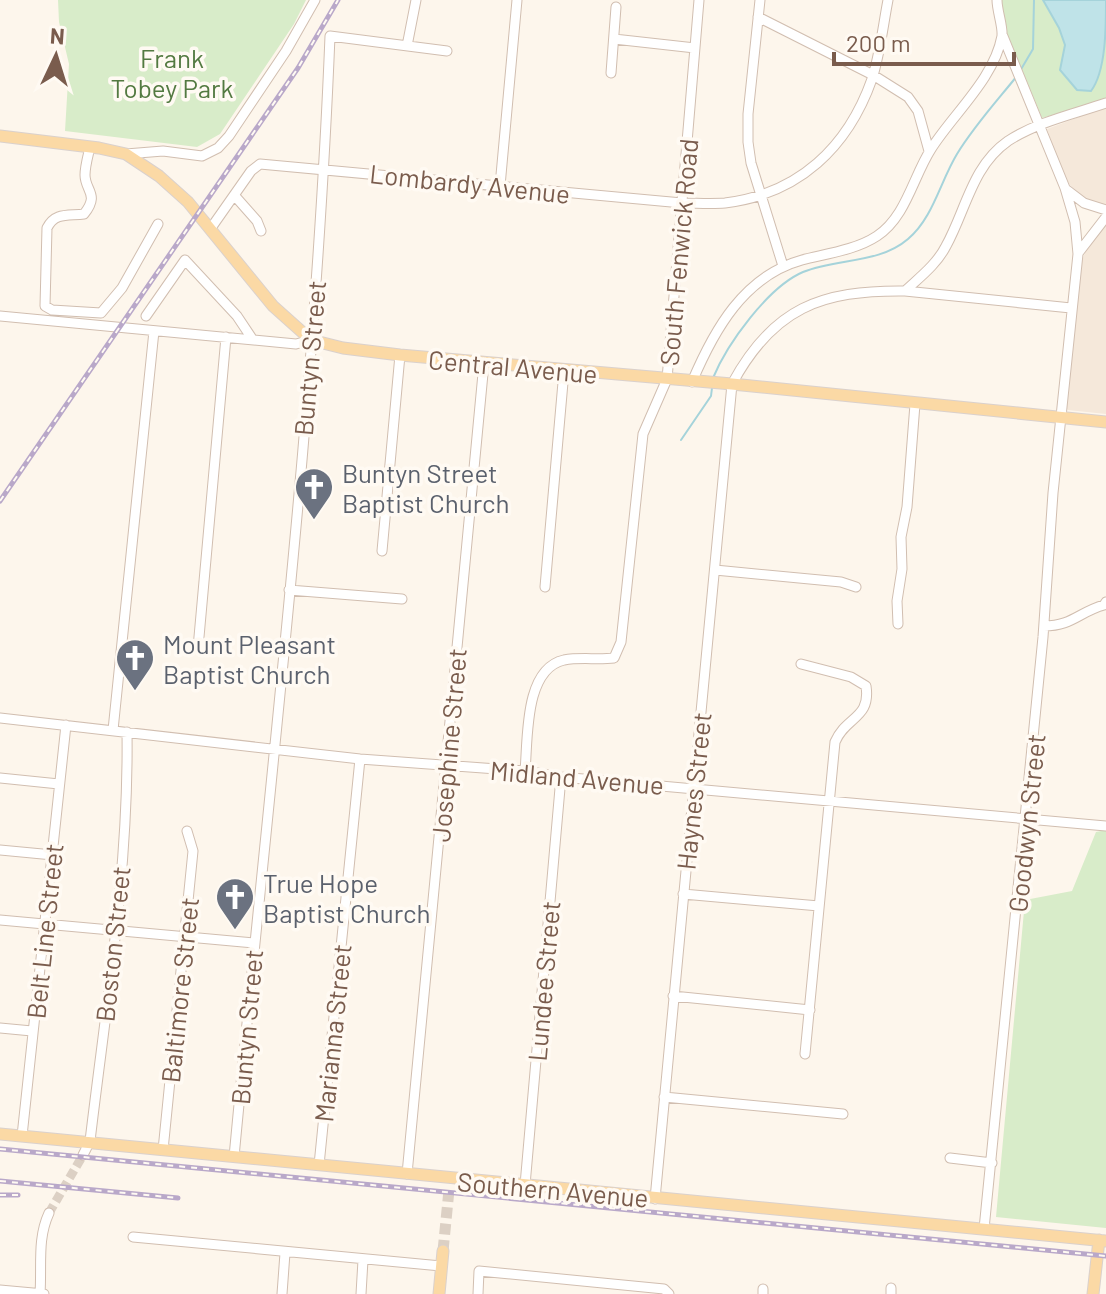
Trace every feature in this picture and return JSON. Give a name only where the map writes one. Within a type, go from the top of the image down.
[{"type":"main road","name":"Central Avenue","points":[[0,136],[126,154],[159,176],[188,202],[273,306],[311,340],[343,348],[400,355],[732,384],[1106,422]]},
{"type":"main road","name":"Southern Avenue","points":[[0,1134],[407,1174],[449,1184],[525,1185],[1102,1240]]},
{"type":"main road","points":[[1093,1294],[1101,1266],[1102,1240]]},
{"type":"main road","points":[[439,1294],[443,1251]]},
{"type":"street","points":[[126,154],[163,151],[202,156],[218,148],[278,62],[315,0]]},
{"type":"street","points":[[416,0],[407,46],[447,51]]},
{"type":"street","points":[[500,186],[517,0]]},
{"type":"street","name":"South Fenwick Road","points":[[525,771],[531,705],[535,687],[547,669],[563,661],[614,658],[621,642],[643,434],[667,379],[699,0]]},
{"type":"street","points":[[760,0],[748,142],[751,163],[783,266]]},
{"type":"street","name":"Lombardy Avenue","points":[[234,195],[259,165],[682,203],[725,203],[762,195],[817,164],[844,137],[873,75],[888,0]]},
{"type":"street","points":[[997,0],[1002,34],[1065,188],[1075,222],[1078,254]]},
{"type":"street","points":[[611,73],[616,7]]},
{"type":"street","points":[[758,17],[873,75],[908,97],[918,111],[929,151]]},
{"type":"street","points":[[692,382],[703,354],[735,305],[757,281],[783,266],[877,237],[894,221],[929,151],[974,93],[1002,34]]},
{"type":"street","name":"Buntyn Street","points":[[234,1157],[311,340],[325,169],[330,36],[407,46]]},
{"type":"street","points":[[614,39],[695,48]]},
{"type":"street","points":[[905,291],[937,261],[948,244],[974,180],[990,157],[1009,141],[1040,126],[1106,103]]},
{"type":"street","points":[[90,147],[84,176],[92,193],[88,210],[84,214],[58,216],[51,220],[47,228],[45,306],[52,310],[101,313],[122,288],[158,224]]},
{"type":"street","points":[[1065,188],[1084,203],[1106,210]]},
{"type":"street","points":[[211,228],[234,195],[257,221],[261,231]]},
{"type":"street","points":[[1078,254],[1106,217]]},
{"type":"street","name":"Goodwyn Street","points":[[984,1229],[1026,820],[1060,417],[1078,254]]},
{"type":"street","points":[[146,316],[185,260],[237,316],[253,340]]},
{"type":"street","points":[[732,384],[745,360],[778,323],[809,305],[839,294],[871,290],[905,291],[1071,308]]},
{"type":"street","points":[[0,316],[296,344],[311,340]]},
{"type":"street","points":[[113,730],[154,331]]},
{"type":"street","points":[[198,648],[226,337]]},
{"type":"street","points":[[382,551],[400,355]]},
{"type":"street","name":"Josephine Street","points":[[407,1174],[484,363]]},
{"type":"street","points":[[545,587],[564,371]]},
{"type":"street","name":"Haynes Street","points":[[655,1199],[732,384]]},
{"type":"street","points":[[898,624],[901,537],[907,507],[915,404]]},
{"type":"street","points":[[715,570],[841,582],[856,587]]},
{"type":"street","points":[[289,590],[402,599]]},
{"type":"street","points":[[1044,626],[1065,625],[1091,609],[1105,605]]},
{"type":"street","points":[[801,664],[851,677],[866,686],[868,701],[863,712],[840,731],[835,742],[805,1054]]},
{"type":"street","name":"Midland Avenue","points":[[0,718],[360,759],[525,771],[561,777],[1106,826]]},
{"type":"street","name":"Belt Line Street","points":[[22,1136],[66,725]]},
{"type":"street","name":"Boston Street","points":[[83,1155],[90,1141],[115,930],[128,795],[127,732]]},
{"type":"street","name":"Marianna Street","points":[[319,1165],[360,759]]},
{"type":"street","name":"Lundee Street","points":[[525,1185],[561,777]]},
{"type":"street","points":[[0,778],[59,784]]},
{"type":"street","name":"Baltimore Street","points":[[163,1150],[193,851],[187,831]]},
{"type":"street","points":[[0,850],[53,855]]},
{"type":"street","points":[[683,894],[819,906]]},
{"type":"street","points":[[0,920],[254,943]]},
{"type":"street","points":[[673,996],[810,1010]]},
{"type":"street","points":[[0,1028],[32,1031]]},
{"type":"street","points":[[664,1097],[843,1114]]},
{"type":"street","points":[[950,1158],[992,1163]]},
{"type":"street","points":[[0,1290],[42,1294],[39,1243],[41,1229],[49,1213]]},
{"type":"street","points":[[133,1237],[441,1266]]},
{"type":"street","points":[[282,1294],[285,1253]]},
{"type":"street","points":[[361,1294],[363,1260]]},
{"type":"street","points":[[478,1294],[479,1271],[666,1292]]},
{"type":"shaded area","points":[[1106,107],[1106,207],[1087,200],[1070,185],[1047,129]]},
{"type":"shaded area","points":[[1106,225],[1106,414],[1068,410],[1065,407],[1080,266],[1088,245]]},
{"type":"green space","name":"Frank Tobey Park","points":[[58,0],[306,0],[294,24],[220,134],[197,147],[65,131],[69,64],[59,22]]},
{"type":"green space","points":[[1001,0],[1106,0],[1106,100],[1042,118],[1006,31]]},
{"type":"green space","points":[[1106,830],[1106,1228],[996,1217],[1025,900],[1072,891],[1096,832]]},
{"type":"water","points":[[1043,0],[1106,0],[1102,61],[1091,91],[1077,90],[1060,70],[1065,45]]},
{"type":"waterway","points":[[1020,71],[1033,49],[1034,0]]},
{"type":"waterway","points":[[713,378],[728,349],[750,318],[790,279],[816,268],[884,253],[908,239],[924,221],[964,144],[1017,76]]},
{"type":"waterway","points":[[681,440],[711,396],[712,388]]},
{"type":"tunnel","points":[[49,1213],[83,1155]]},
{"type":"tunnel","points":[[443,1251],[449,1190]]},
{"type":"railway","points":[[0,501],[298,68],[338,0]]},
{"type":"railway","points":[[0,1149],[1106,1256]]},
{"type":"railway","points":[[0,1181],[178,1198]]},
{"type":"railway","points":[[0,1195],[18,1195]]},
{"type":"place","name":"Buntyn Street Baptist Church","points":[[314,521]]},
{"type":"place","name":"Mount Pleasant Baptist Church","points":[[135,692]]},
{"type":"place","name":"True Hope Baptist Church","points":[[235,931]]}]
